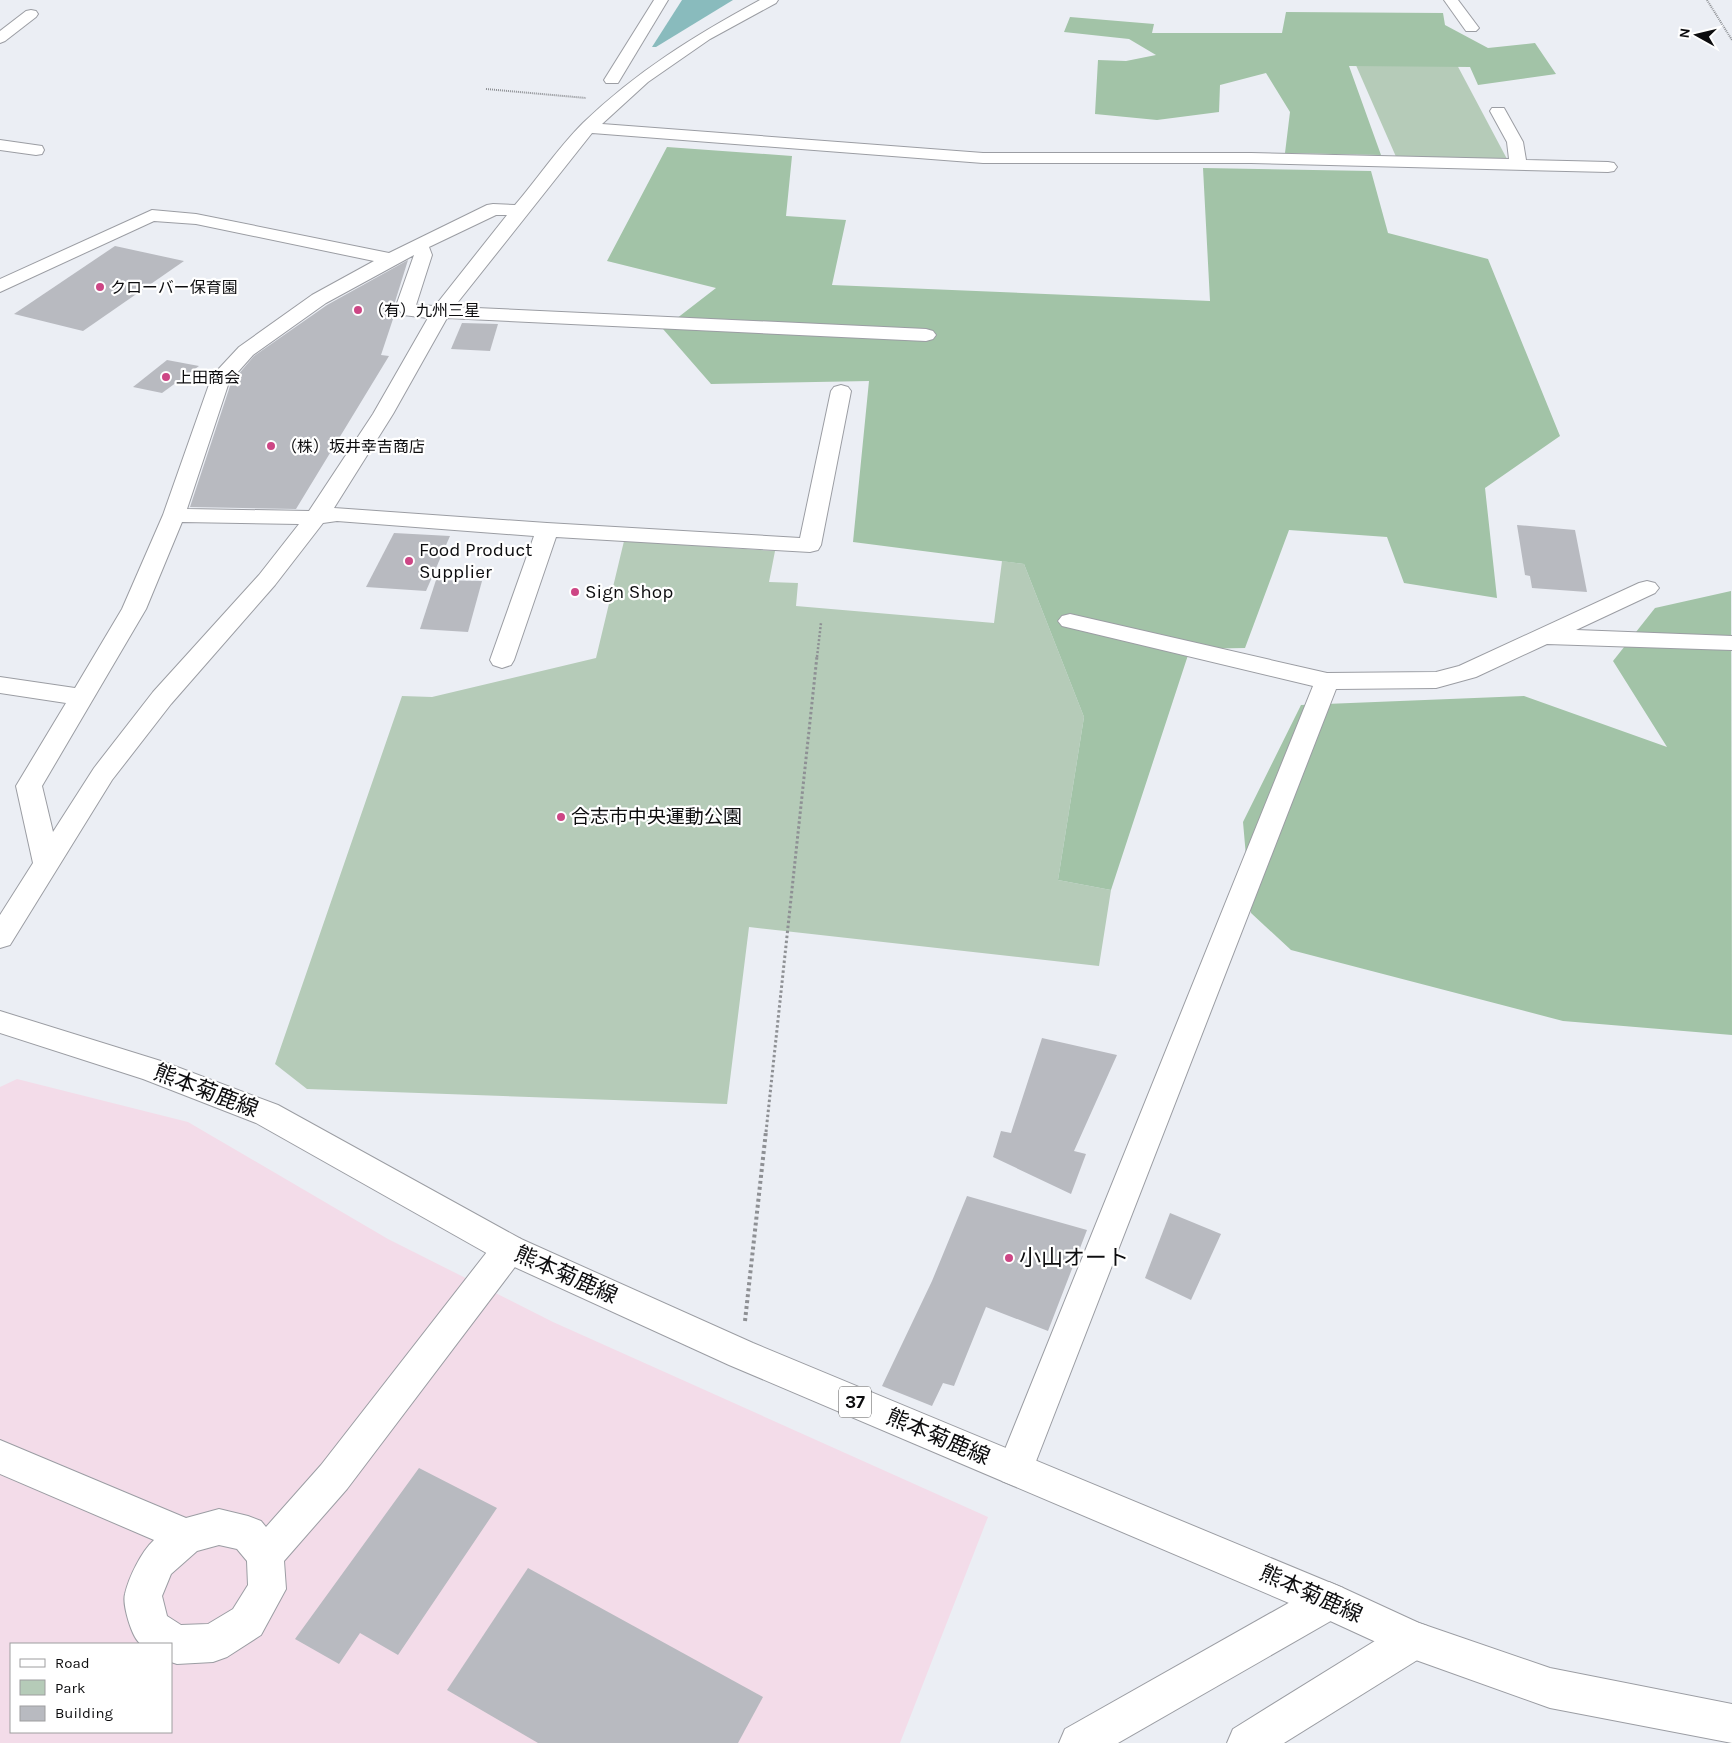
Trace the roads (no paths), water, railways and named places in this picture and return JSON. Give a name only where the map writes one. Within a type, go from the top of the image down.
[{"type":"street","points":[[612,80],[661,0]]},
{"type":"street","points":[[0,938],[103,774],[162,698],[267,580],[316,518],[383,414],[440,313],[588,128],[642,79],[705,36],[771,0]]},
{"type":"street","points":[[1451,0],[1471,28]]},
{"type":"street","points":[[0,38],[31,14]]},
{"type":"street","points":[[1498,111],[1515,142],[1518,165]]},
{"type":"street","points":[[588,128],[983,158],[1251,158],[1608,167]]},
{"type":"street","points":[[0,145],[36,150]]},
{"type":"street","points":[[47,863],[29,786],[134,609],[174,515],[219,380],[246,351],[319,299],[391,259],[493,209],[520,211]]},
{"type":"street","points":[[0,286],[152,215],[196,219],[391,259]]},
{"type":"street","points":[[419,245],[423,255],[406,306],[410,311],[926,335]]},
{"type":"street","points":[[174,515],[316,518],[337,514],[547,530],[810,545],[841,391]]},
{"type":"street","points":[[502,660],[547,530]]},
{"type":"street","points":[[1070,621],[1327,681],[1436,680],[1467,672],[1647,588]]},
{"type":"street","points":[[1543,636],[1732,643]]},
{"type":"street","points":[[1015,1469],[1327,681]]},
{"type":"street","points":[[0,685],[82,697]]},
{"type":"street","name":"熊本菊鹿線","points":[[0,1022],[153,1070],[267,1114],[509,1249],[741,1354],[1329,1601],[1414,1640],[1550,1688],[1732,1724]]},
{"type":"street","points":[[265,1555],[334,1477],[509,1249]]},
{"type":"street","points":[[0,1457],[186,1536]]},
{"type":"street","points":[[219,1527],[248,1534],[265,1555],[267,1589],[247,1622],[213,1643],[177,1645],[150,1628],[143,1596],[157,1562],[186,1536],[219,1527]]},
{"type":"street","points":[[1079,1743],[1329,1601]]},
{"type":"street","points":[[1247,1743],[1414,1640]]},
{"type":"water","points":[[682,0],[733,0],[656,47],[652,47]]},
{"type":"place","name":"クローバー保育園","points":[[100,287]]},
{"type":"place","name":"（有）九州三星","points":[[358,310]]},
{"type":"place","name":"上田商会","points":[[166,377]]},
{"type":"place","name":"（株）坂井幸吉商店","points":[[271,446]]},
{"type":"place","name":"Food Product Supplier","points":[[409,561]]},
{"type":"place","name":"Sign Shop","points":[[575,592]]},
{"type":"place","name":"合志市中央運動公園","points":[[561,817]]},
{"type":"place","name":"小山オート","points":[[1009,1258]]}]
